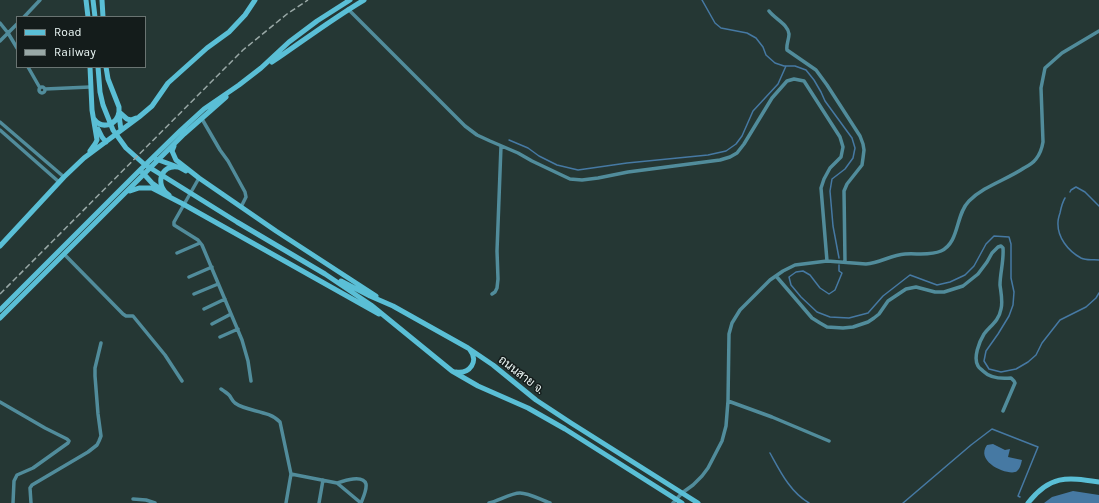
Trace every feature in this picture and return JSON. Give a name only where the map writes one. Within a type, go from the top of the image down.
[{"type":"main road","points":[[86,0],[88,16]]},
{"type":"main road","points":[[94,0],[95,16]]},
{"type":"main road","points":[[102,0],[103,16]]},
{"type":"main road","points":[[1,244],[59,182],[84,158],[152,106],[168,84],[206,48],[229,32],[255,0]]},
{"type":"main road","points":[[0,318],[13,301],[140,170],[175,144],[233,90],[301,33],[350,0]]},
{"type":"main road","points":[[261,68],[293,48],[348,9],[364,0]]},
{"type":"main road","points":[[343,4],[348,9]]},
{"type":"main road","points":[[84,158],[97,140],[90,87],[90,68]]},
{"type":"main road","name":"ถนนสาย จ.","points":[[98,68],[100,92],[103,105],[114,130],[126,148],[150,168],[325,274],[371,305],[452,371],[478,386],[528,408],[565,429],[675,501],[682,503]]},
{"type":"main road","points":[[106,68],[108,80],[119,107],[121,130]]},
{"type":"main road","points":[[0,310],[13,301],[64,254],[126,193],[144,175],[181,130],[212,102],[233,90]]},
{"type":"main road","points":[[119,113],[130,120],[139,117]]},
{"type":"main road","points":[[93,117],[101,125],[106,125],[116,120],[119,113]]},
{"type":"main road","points":[[97,122],[100,134],[106,142]]},
{"type":"main road","points":[[175,144],[172,151],[176,160],[199,178],[354,282],[393,306]]},
{"type":"main road","points":[[156,159],[199,178]]},
{"type":"main road","points":[[165,192],[161,185],[161,177],[167,169],[177,167]]},
{"type":"main road","points":[[140,170],[152,183],[183,204]]},
{"type":"main road","points":[[126,193],[139,188],[152,188],[387,318]]},
{"type":"main road","name":"ถนนสาย จ.","points":[[325,274],[393,306],[468,348],[493,365],[536,400],[698,503]]},
{"type":"main road","points":[[452,371],[461,373],[469,370],[472,366],[474,357],[473,353],[468,348]]},
{"type":"main road","points":[[1028,503],[1045,485],[1058,480],[1070,479],[1099,482]]},
{"type":"street","points":[[25,16],[40,0]]},
{"type":"street","points":[[348,9],[465,126],[477,135],[518,153],[570,179],[582,180],[628,172],[720,160],[730,157],[737,153],[744,144],[772,98],[788,81],[794,79],[804,81],[840,137],[843,147],[841,156],[830,168],[824,178],[821,188],[827,261]]},
{"type":"street","points":[[769,11],[784,24],[788,30],[789,36],[786,46],[787,50],[816,70],[860,136],[863,144],[862,164],[847,184],[844,191],[846,262]]},
{"type":"street","points":[[0,23],[16,46]]},
{"type":"street","points":[[0,41],[16,25]]},
{"type":"street","points":[[675,501],[702,476],[708,468],[722,441],[726,426],[728,401],[729,339],[731,326],[740,310],[776,276],[795,265],[827,261],[866,264],[898,255],[931,254],[941,251],[948,246],[953,239],[960,213],[968,202],[985,189],[1018,172],[1036,159],[1041,150],[1043,142],[1041,88],[1045,68],[1062,53],[1099,31]]},
{"type":"street","points":[[29,68],[42,93],[46,89],[90,87]]},
{"type":"street","points":[[202,119],[246,192],[246,197],[241,207]]},
{"type":"street","points":[[0,122],[64,177]]},
{"type":"street","points":[[0,130],[59,182]]},
{"type":"street","points":[[492,294],[497,288],[498,279],[497,251],[501,146]]},
{"type":"street","points":[[199,178],[183,204],[174,224],[198,240],[212,267],[242,340],[248,361],[251,381]]},
{"type":"street","points":[[177,253],[200,243]]},
{"type":"street","points":[[776,276],[812,318],[827,327],[853,327],[868,322],[874,318],[879,314],[888,301],[906,289],[916,287],[935,292],[944,292],[963,286],[978,274],[992,253],[1001,246],[1003,248],[1000,284],[1001,310],[995,323],[985,334],[979,344],[977,356],[978,366],[984,372],[994,377],[1005,379],[1011,378],[1015,383],[1003,411]]},
{"type":"street","points":[[64,254],[123,314],[126,316],[133,316],[165,355],[182,381]]},
{"type":"street","points":[[189,277],[212,267]]},
{"type":"street","points":[[194,294],[218,284]]},
{"type":"street","points":[[204,309],[225,299]]},
{"type":"street","points":[[212,324],[231,314]]},
{"type":"street","points":[[220,337],[238,330]]},
{"type":"street","points":[[31,503],[30,488],[32,485],[88,452],[97,445],[100,440],[101,436],[95,368],[101,343]]},
{"type":"street","points":[[221,389],[229,395],[235,403],[278,419],[280,422],[291,474],[286,503]]},
{"type":"street","points":[[728,401],[772,417],[829,441]]},
{"type":"street","points":[[0,402],[69,441],[33,468],[17,475],[14,480],[13,503]]},
{"type":"street","points":[[291,474],[337,483],[361,503],[366,483],[355,479],[337,483]]},
{"type":"street","points":[[319,503],[323,480]]},
{"type":"street","points":[[489,503],[521,493],[550,503]]},
{"type":"street","points":[[134,499],[146,500],[155,503]]},
{"type":"water","points":[[993,444],[1005,450],[1010,449],[1008,457],[1022,460],[1017,471],[1008,472],[1001,470],[989,463],[985,458],[984,452],[987,445]]},
{"type":"water","points":[[1073,491],[1099,495],[1099,503],[1044,503],[1052,497]]},
{"type":"waterway","points":[[702,0],[715,23],[721,28],[747,33],[756,38],[763,47],[766,55],[775,63],[784,66],[795,66],[806,70],[814,80],[825,101],[852,138],[855,148],[853,158],[845,169],[832,179],[830,191],[833,226],[839,258]]},
{"type":"waterway","points":[[509,140],[528,148],[539,156],[557,165],[578,170],[627,163],[708,155],[726,151],[736,144],[742,136],[753,111],[778,84],[786,66]]},
{"type":"waterway","points":[[1070,192],[1076,187],[1085,192],[1099,206]]},
{"type":"waterway","points":[[1065,198],[1058,221],[1058,228],[1061,238],[1072,252],[1081,258],[1099,260]]},
{"type":"waterway","points":[[839,265],[839,271],[842,273],[835,290],[829,294],[820,288],[810,275],[803,271],[796,272],[789,277],[791,285],[817,312],[830,317],[849,318],[868,313],[883,296],[910,275],[937,285],[950,282],[965,275],[974,266],[986,244],[994,236],[1009,237],[1011,244],[1011,278],[1014,292],[1013,305],[1009,316],[986,351],[984,361],[989,369],[1001,372],[1016,369],[1028,362],[1036,355],[1042,343],[1060,320],[1086,307],[1096,298],[1099,293]]},
{"type":"waterway","points":[[903,503],[992,429],[1038,447],[1018,496],[1020,497]]},
{"type":"waterway","points":[[770,453],[791,487],[809,503]]},
{"type":"railway","points":[[0,294],[243,50],[287,14],[308,0]]}]
